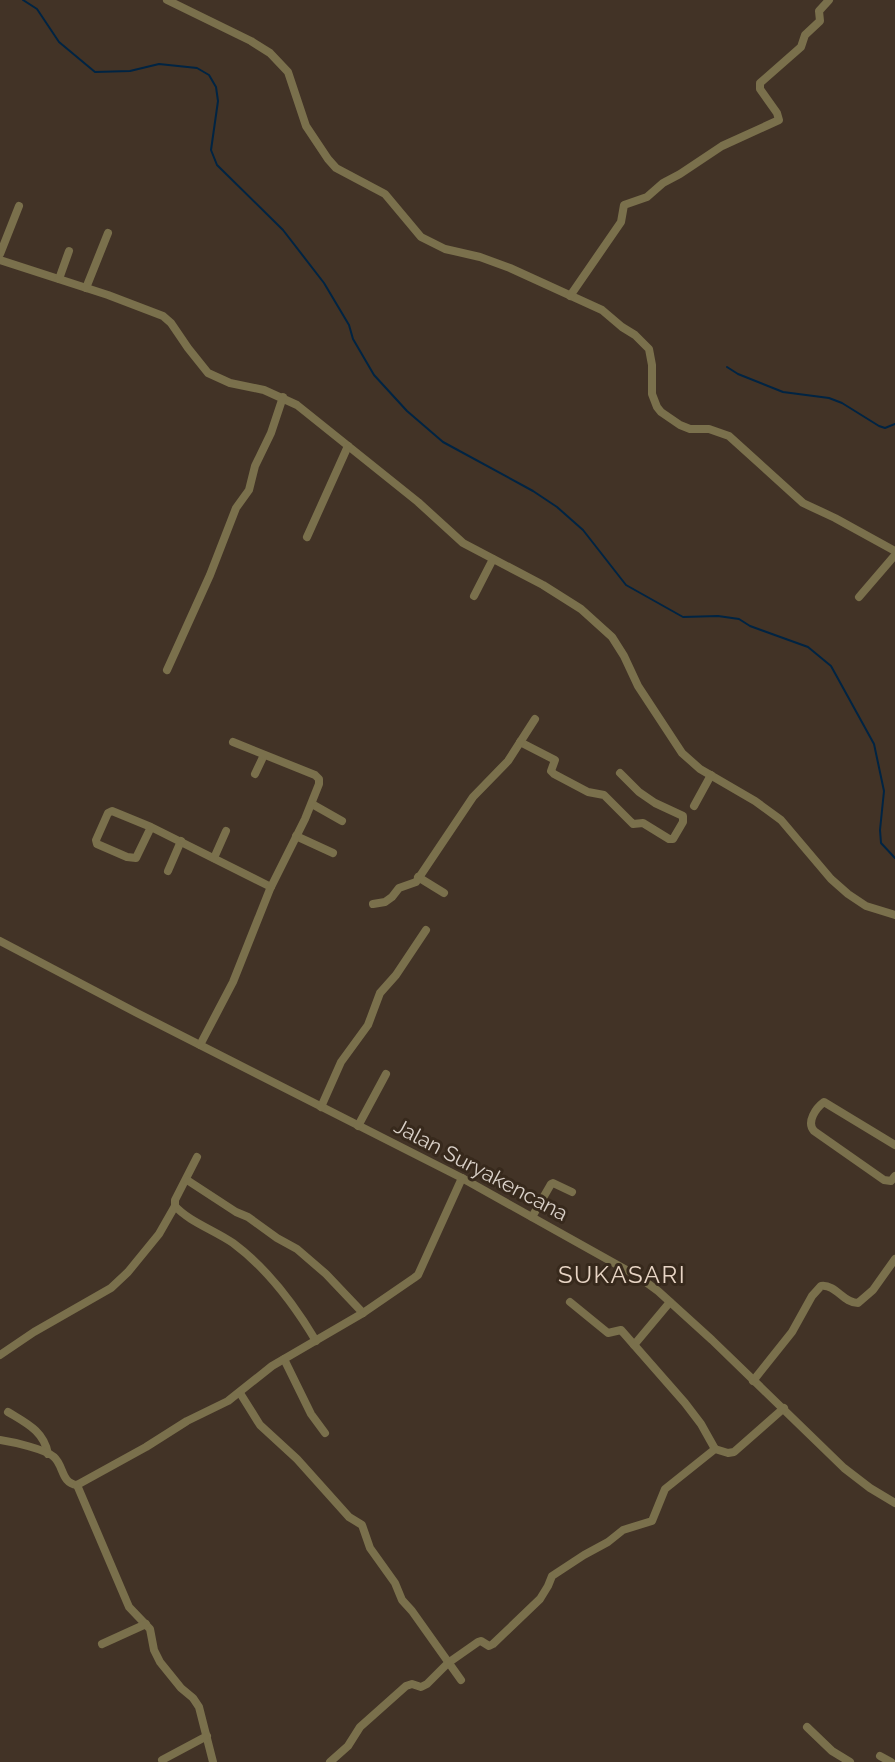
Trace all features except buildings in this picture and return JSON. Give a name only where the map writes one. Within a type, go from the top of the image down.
[{"type":"street","points":[[167,0],[251,41],[270,53],[288,72],[306,126],[327,159],[336,168],[385,194],[421,237],[445,249],[495,262],[602,310],[622,327],[635,334],[649,349],[652,365],[652,394],[661,412],[690,429],[709,429],[729,436],[803,503],[835,518],[895,553],[859,597]]},
{"type":"street","points":[[570,296],[621,222],[624,205],[647,196],[663,183],[722,146],[778,120],[777,112],[760,89],[760,83],[801,47],[805,35],[820,21],[819,11],[828,0]]},
{"type":"street","points":[[0,254],[19,206]]},
{"type":"street","points":[[86,288],[108,233]]},
{"type":"street","points":[[59,279],[69,251]]},
{"type":"street","points":[[0,260],[155,312],[168,319],[208,373],[230,383],[264,390],[283,397],[306,411],[418,502],[463,543],[562,597],[607,630],[624,656],[638,686],[675,745],[689,760],[781,820],[831,879],[848,894],[866,906],[895,915]]},
{"type":"street","points":[[167,670],[210,575],[236,508],[249,490],[255,466],[271,433],[283,397]]},
{"type":"street","points":[[308,537],[348,446]]},
{"type":"street","points":[[474,596],[493,559]]},
{"type":"street","points":[[373,904],[385,902],[405,884],[414,883],[473,797],[508,761],[534,719]]},
{"type":"street","points":[[200,1045],[233,982],[271,887],[318,790],[319,779],[315,775],[233,742]]},
{"type":"street","points":[[520,742],[555,760],[551,771],[554,774],[588,792],[604,795],[633,824],[643,823],[669,839],[673,839],[682,822],[682,816],[639,792],[620,773]]},
{"type":"street","points":[[255,774],[264,755]]},
{"type":"street","points":[[694,806],[711,775]]},
{"type":"street","points":[[312,804],[342,821]]},
{"type":"street","points":[[151,827],[136,858],[127,857],[97,844],[96,840],[110,811],[151,827],[181,841],[271,887]]},
{"type":"street","points":[[214,858],[226,831]]},
{"type":"street","points":[[296,836],[333,853]]},
{"type":"street","points":[[168,872],[181,841]]},
{"type":"street","points":[[418,877],[444,893]]},
{"type":"street","points":[[321,1107],[341,1062],[368,1025],[380,993],[426,930]]},
{"type":"street","name":"Jalan Suryakencana","points":[[0,941],[462,1178],[639,1277],[670,1302],[844,1467],[870,1488],[895,1503]]},
{"type":"street","points":[[358,1126],[386,1074]]},
{"type":"street","points":[[895,1145],[824,1102],[810,1122],[814,1131],[884,1180],[891,1181],[895,1176]]},
{"type":"street","points":[[0,1355],[34,1332],[111,1288],[128,1272],[159,1234],[175,1206],[174,1203],[197,1157]]},
{"type":"street","points":[[0,1440],[48,1454],[57,1460],[66,1480],[76,1485],[179,1425],[222,1404],[240,1393],[263,1372],[363,1313],[418,1275],[462,1178]]},
{"type":"street","points":[[187,1180],[297,1249],[326,1274],[363,1313]]},
{"type":"street","points":[[532,1217],[551,1184],[572,1192]]},
{"type":"street","points":[[175,1206],[235,1245],[268,1274],[316,1341]]},
{"type":"street","points":[[753,1381],[792,1332],[812,1296],[821,1286],[828,1286],[850,1302],[858,1303],[873,1290],[895,1259]]},
{"type":"street","points":[[570,1302],[608,1333],[621,1330],[685,1403],[701,1424],[715,1449],[728,1453],[734,1452],[784,1408]]},
{"type":"street","points":[[634,1345],[670,1302]]},
{"type":"street","points":[[284,1359],[311,1414],[325,1433]]},
{"type":"street","points":[[240,1393],[260,1425],[297,1459],[349,1517],[362,1525],[370,1548],[395,1582],[402,1600],[461,1680]]},
{"type":"street","points":[[8,1412],[35,1429],[47,1445],[48,1454]]},
{"type":"street","points":[[330,1762],[348,1746],[360,1727],[405,1686],[411,1684],[421,1687],[427,1684],[448,1663],[478,1642],[481,1641],[489,1646],[493,1644],[540,1599],[552,1576],[608,1542],[623,1530],[652,1521],[664,1489],[715,1449]]},
{"type":"street","points":[[76,1485],[127,1603],[151,1631],[158,1659],[181,1688],[198,1704],[213,1762]]},
{"type":"street","points":[[102,1644],[146,1624]]},
{"type":"street","points":[[807,1727],[832,1751],[850,1762]]},
{"type":"street","points":[[162,1760],[207,1736]]},
{"type":"street","points":[[880,1756],[891,1762]]},
{"type":"waterway","points":[[23,0],[37,9],[59,42],[95,72],[130,71],[159,64],[197,68],[209,75],[216,87],[218,101],[211,150],[217,165],[283,230],[324,283],[349,325],[353,339],[374,375],[407,411],[443,442],[533,491],[557,507],[583,530],[626,585],[683,617],[718,616],[739,619],[750,626],[808,647],[831,666],[874,744],[884,791],[881,843],[895,858]]},
{"type":"waterway","points":[[727,367],[738,374],[783,392],[829,398],[842,403],[879,426],[885,428],[895,424]]},
{"type":"district","name":"SUKASARI","points":[[622,1275]]}]
